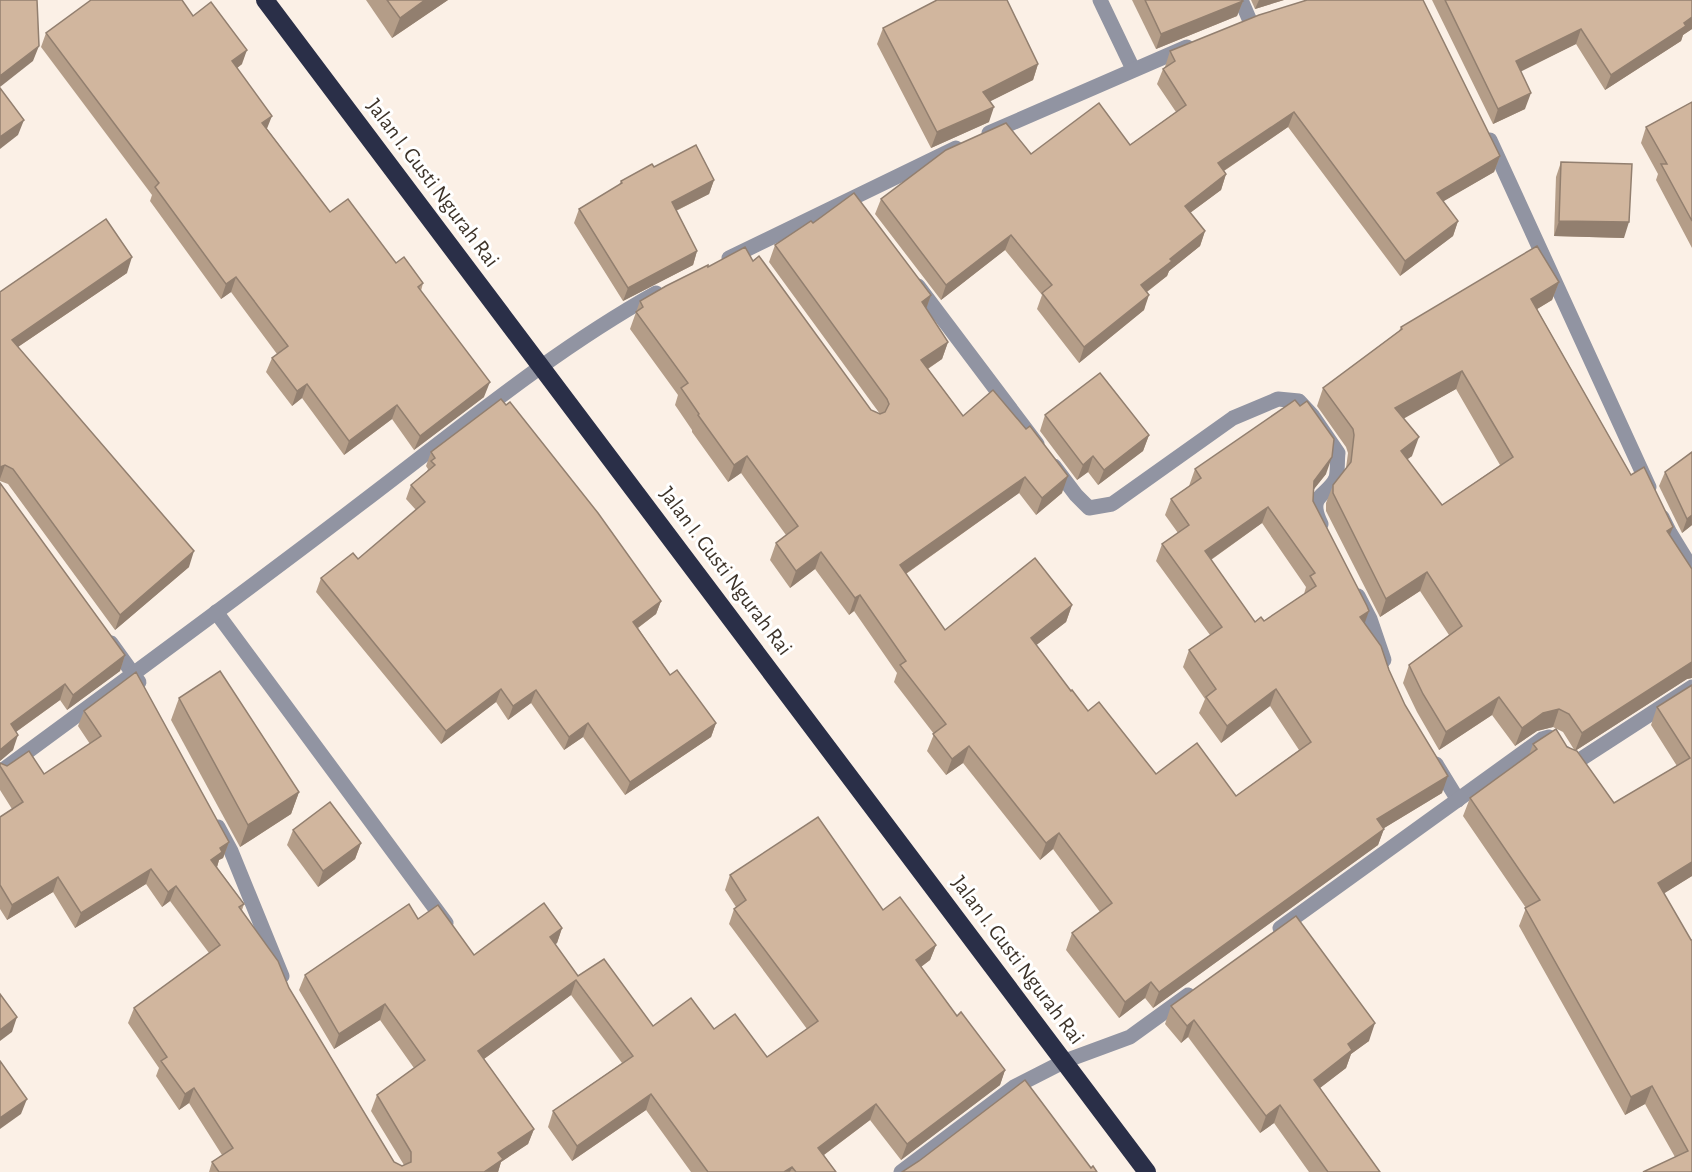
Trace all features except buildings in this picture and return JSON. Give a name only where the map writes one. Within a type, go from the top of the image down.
[{"type":"highway","name":"Jalan I. Gusti Ngurah Rai","points":[[265,0],[1147,1172]]},
{"type":"street","points":[[1100,0],[1133,69]]},
{"type":"street","points":[[1241,0],[1250,21]]},
{"type":"street","points":[[717,264],[751,253],[854,202],[930,159],[1197,43]]},
{"type":"street","points":[[1482,125],[1670,533],[1692,569]]},
{"type":"street","points":[[907,272],[1076,495],[1089,508],[1112,504],[1233,418],[1278,399],[1299,401],[1312,415],[1338,453],[1335,478],[1317,499],[1316,513],[1327,534]]},
{"type":"street","points":[[0,772],[541,366],[595,329],[665,289]]},
{"type":"street","points":[[1354,587],[1370,619],[1388,672]]},
{"type":"street","points":[[216,612],[458,939]]},
{"type":"street","points":[[105,635],[134,673],[145,694]]},
{"type":"street","points":[[1265,939],[1542,739],[1555,738],[1568,759],[1576,761],[1692,687]]},
{"type":"street","points":[[1430,754],[1458,800]]},
{"type":"street","points":[[208,809],[231,851],[288,988]]},
{"type":"street","points":[[902,1172],[1014,1087],[1065,1061],[1130,1036],[1198,988]]}]
